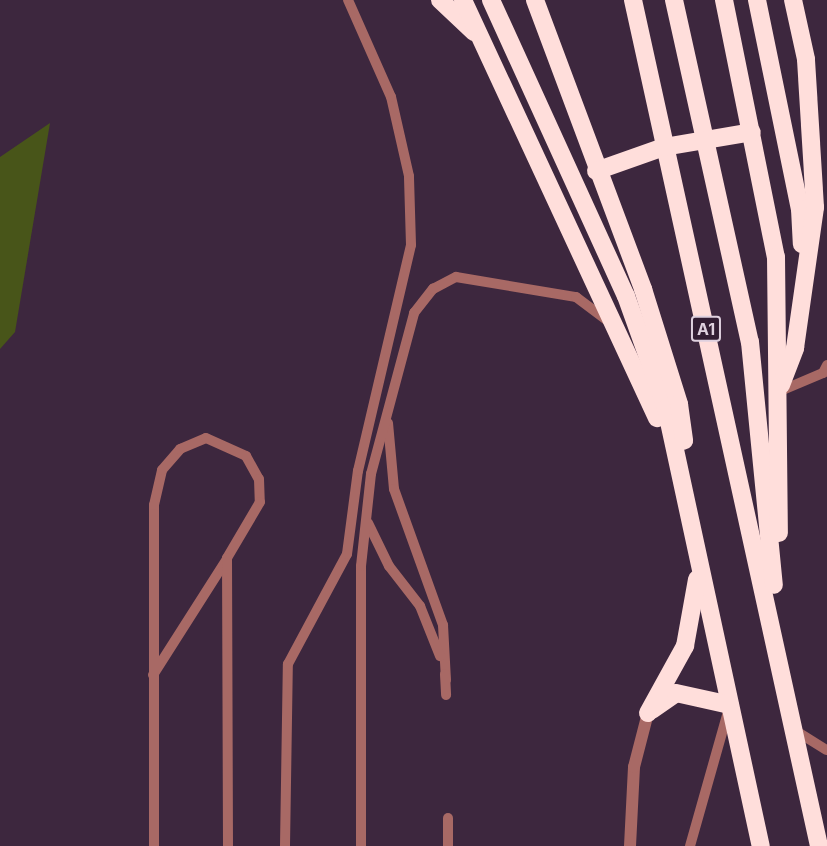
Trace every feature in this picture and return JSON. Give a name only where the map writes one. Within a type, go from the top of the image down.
[{"type":"highway","points":[[440,0],[482,40]]},
{"type":"highway","points":[[463,0],[654,410],[693,519]]},
{"type":"highway","points":[[490,0],[626,296],[666,408],[693,519],[761,846]]},
{"type":"highway","points":[[535,0],[596,171],[644,290],[680,404],[693,519],[698,596],[685,646],[648,713]]},
{"type":"highway","name":"A1","points":[[633,0],[821,842]]},
{"type":"highway","name":"A1","points":[[674,0],[750,342],[781,658]]},
{"type":"highway","name":"A1","points":[[724,0],[776,257],[781,658]]},
{"type":"highway","name":"A1","points":[[758,0],[800,209],[805,294]]},
{"type":"highway","name":"A1","points":[[778,392],[795,348],[805,294],[815,207],[806,59],[793,0]]},
{"type":"highway","points":[[596,171],[664,147],[752,132]]},
{"type":"highway","points":[[648,713],[676,693],[730,705]]},
{"type":"street","points":[[630,846],[634,767],[648,713]]},
{"type":"lane","points":[[285,846],[288,664],[335,580],[353,522],[358,471],[411,245],[409,176],[391,97],[348,0]]},
{"type":"lane","points":[[361,846],[361,566],[368,522],[370,474],[414,313],[434,290],[456,277],[576,297],[616,327]]},
{"type":"lane","points":[[778,392],[823,373],[827,365]]},
{"type":"lane","points":[[388,411],[394,489],[443,625],[446,695]]},
{"type":"lane","points":[[153,675],[260,501],[259,479],[246,456],[206,438],[180,449],[162,470],[154,505],[153,675],[154,846]]},
{"type":"lane","points":[[353,522],[361,566]]},
{"type":"lane","points":[[368,522],[389,566],[420,606],[446,680]]},
{"type":"lane","points":[[227,558],[228,846]]},
{"type":"lane","points":[[690,846],[730,705]]},
{"type":"lane","points":[[796,732],[827,750]]},
{"type":"lane","points":[[447,846],[448,818]]},
{"type":"green space","points":[[50,123],[15,332],[0,349],[0,157]]}]
